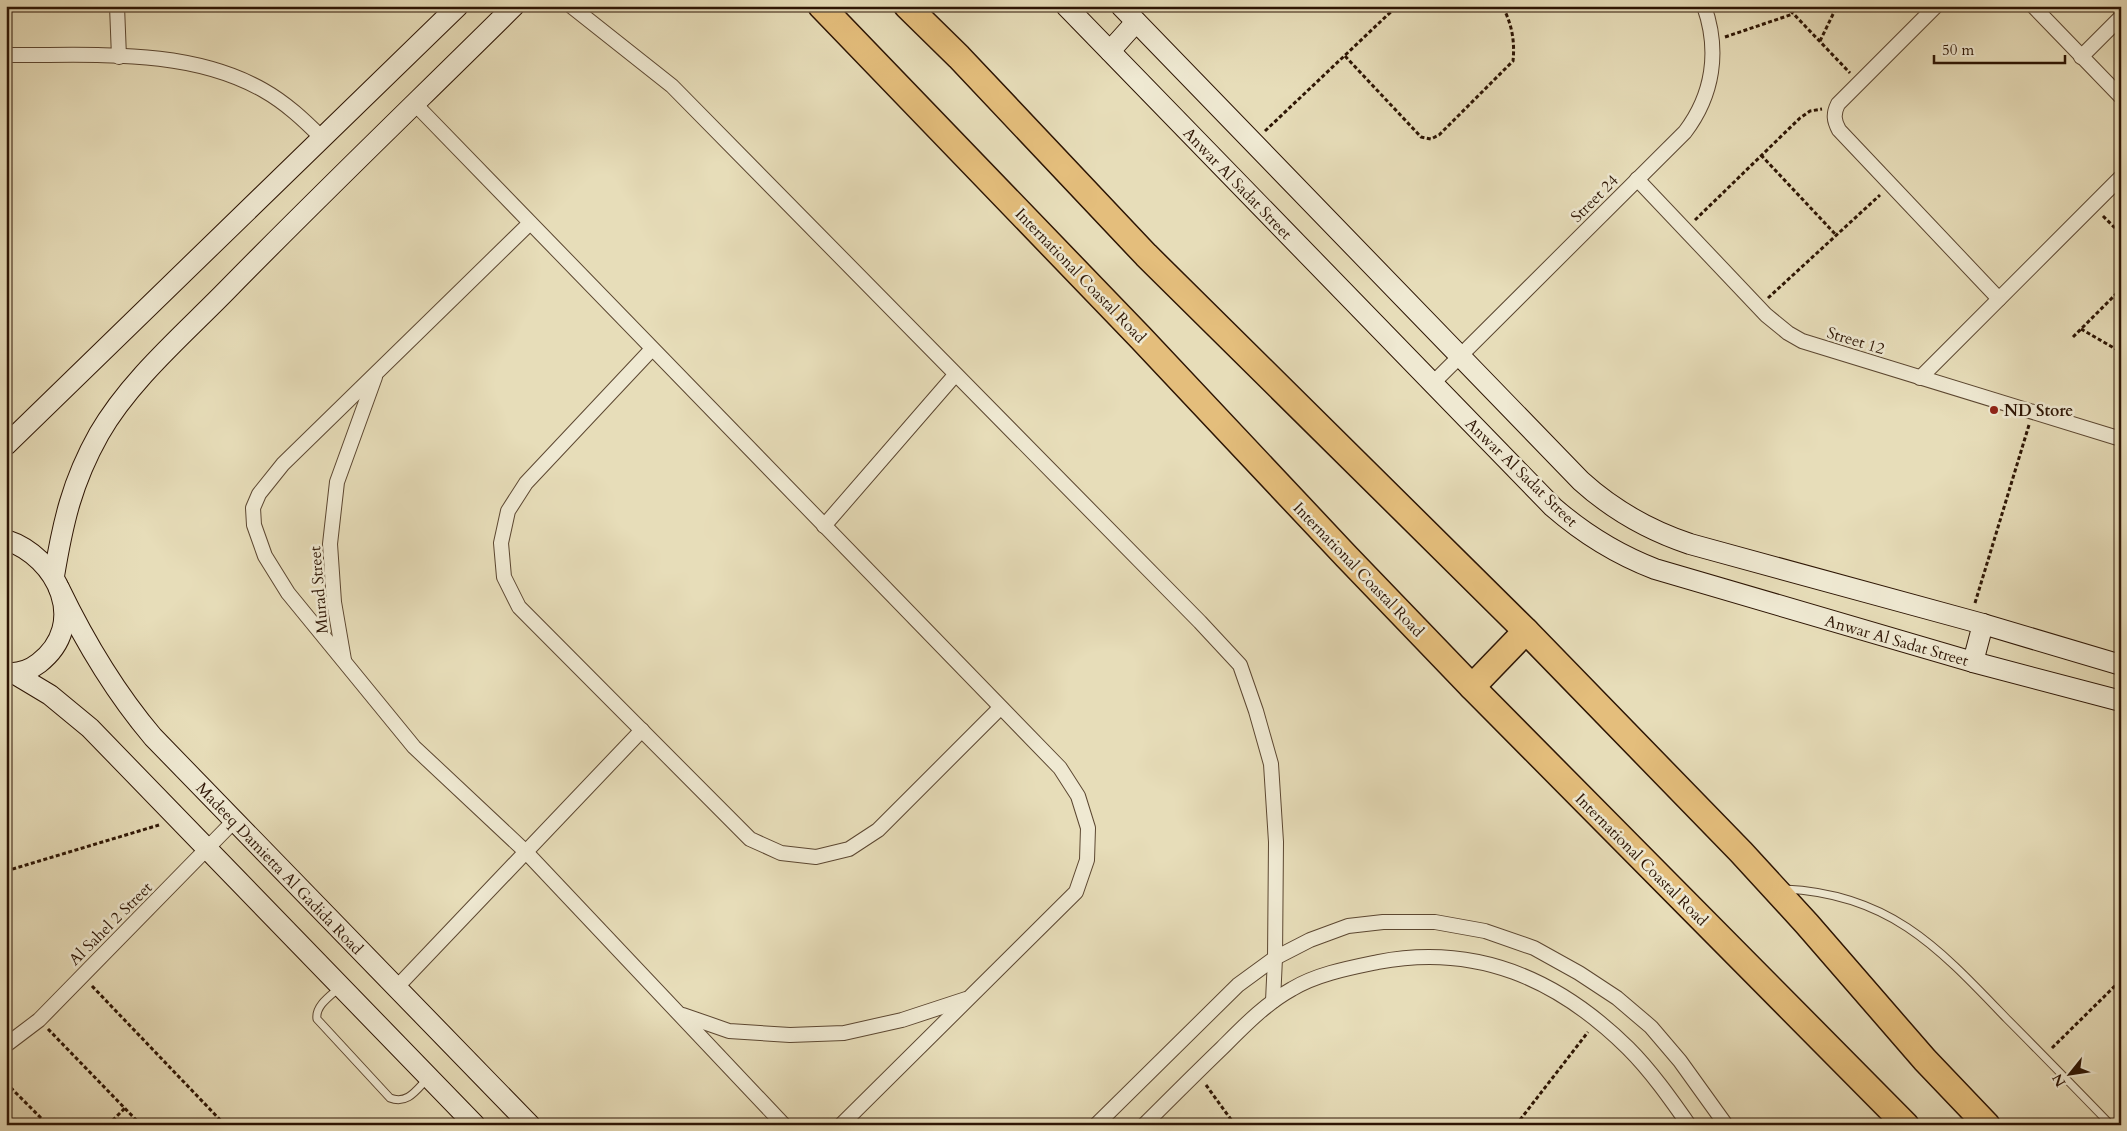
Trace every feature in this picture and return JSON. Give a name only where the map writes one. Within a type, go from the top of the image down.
[{"type":"highway","name":"International Coastal Road","points":[[821,6],[1134,329],[1472,688],[1906,1125]]},
{"type":"highway","points":[[907,6],[959,57],[1146,255],[1526,632],[1775,889],[1925,1060],[1987,1125]]},
{"type":"highway","points":[[1472,688],[1526,632]]},
{"type":"street","points":[[117,6],[119,57]]},
{"type":"street","points":[[6,445],[458,6]]},
{"type":"street","points":[[11,674],[36,666],[52,651],[58,642],[64,620],[64,610],[56,582],[63,522],[78,477],[99,434],[126,394],[290,226],[514,6]]},
{"type":"street","points":[[571,6],[672,86],[1200,622],[1240,665],[1256,711],[1271,764],[1276,842],[1276,958],[1273,1001]]},
{"type":"street","name":"Anwar Al Sadat Street","points":[[1066,6],[1553,507],[1571,523],[1611,550],[1655,569],[1973,662],[2121,701]]},
{"type":"street","points":[[1121,6],[1581,481],[1602,499],[1631,519],[1690,544],[1977,623],[2121,665]]},
{"type":"street","name":"Street 24","points":[[1433,383],[1685,132],[1700,109],[1710,83],[1713,55],[1712,41],[1704,6]]},
{"type":"street","points":[[1936,6],[1838,104],[1835,110],[1835,124],[1998,299]]},
{"type":"street","points":[[2033,6],[2121,97]]},
{"type":"street","points":[[2082,57],[2121,17]]},
{"type":"street","points":[[1110,51],[1136,22]]},
{"type":"street","points":[[6,55],[157,58],[194,63],[231,74],[264,90],[295,112],[322,138]]},
{"type":"street","points":[[415,104],[1060,768],[1078,796],[1088,828],[1087,860],[1076,892],[841,1125]]},
{"type":"street","points":[[1920,378],[2121,177]]},
{"type":"street","name":"Street 12","points":[[1637,179],[1777,325],[1802,340],[2121,439]]},
{"type":"street","points":[[530,223],[284,464],[259,494],[253,508],[254,525],[265,556],[288,593],[414,747],[526,852],[784,1125]]},
{"type":"street","points":[[652,348],[526,483],[508,511],[501,543],[504,577],[519,607],[750,838],[781,853],[816,857],[849,849],[878,830],[1000,708]]},
{"type":"street","name":"Murad Street","points":[[344,662],[334,602],[330,544],[336,482],[377,371]]},
{"type":"street","points":[[824,526],[955,375]]},
{"type":"street","name":"Madeeq Damietta Al Gadida Road","points":[[6,540],[28,549],[38,557],[56,582],[91,651],[135,716],[153,737],[530,1125]]},
{"type":"street","points":[[1973,662],[1977,623]]},
{"type":"street","points":[[11,674],[50,695],[90,728],[476,1125]]},
{"type":"street","points":[[396,988],[642,730]]},
{"type":"street","name":"Al Sahel 2 Street","points":[[6,1045],[39,1020],[234,821]]},
{"type":"street","points":[[1096,1125],[1238,985],[1276,958],[1310,940],[1348,926],[1383,922],[1434,922],[1460,926],[1485,931],[1534,948],[1617,998],[1651,1027],[1680,1062],[1726,1125]]},
{"type":"street","points":[[1144,1125],[1256,1015],[1273,1001],[1312,979],[1362,965],[1403,957],[1445,956],[1486,963],[1526,976],[1563,995],[1598,1020],[1629,1049],[1657,1081],[1689,1125]]},
{"type":"street","points":[[679,1013],[729,1031],[790,1035],[844,1034],[902,1020],[969,998]]},
{"type":"lane","points":[[1775,889],[1803,890],[1848,899],[1882,912],[1929,942],[2111,1125]]},
{"type":"lane","points":[[340,986],[319,1008],[316,1014],[317,1019],[390,1098],[399,1100],[407,1098],[429,1077]]},
{"type":"path","points":[[1253,143],[1397,6]]},
{"type":"path","points":[[1345,56],[1421,137],[1432,139],[1439,135],[1513,61],[1513,37],[1508,18],[1502,6]]},
{"type":"path","points":[[1786,6],[1859,82]]},
{"type":"path","points":[[1820,41],[1836,6]]},
{"type":"path","points":[[1712,41],[1793,14]]},
{"type":"path","points":[[1685,230],[1761,154],[1805,114],[1816,110],[1835,110]]},
{"type":"path","points":[[1761,154],[1836,235]]},
{"type":"path","points":[[1758,306],[1891,185]]},
{"type":"path","points":[[2093,205],[2121,234]]},
{"type":"path","points":[[2073,337],[2121,289]]},
{"type":"path","points":[[2081,329],[2121,352]]},
{"type":"path","points":[[1977,623],[2033,412]]},
{"type":"path","points":[[6,871],[179,819]]},
{"type":"path","points":[[82,975],[225,1125]]},
{"type":"path","points":[[2044,1056],[2121,980]]},
{"type":"path","points":[[39,1020],[141,1125]]},
{"type":"path","points":[[1516,1125],[1598,1020]]},
{"type":"path","points":[[1197,1073],[1235,1125]]},
{"type":"path","points":[[6,1083],[48,1125]]},
{"type":"path","points":[[108,1125],[125,1108]]},
{"type":"place","name":"ND Store","points":[[1994,410]]}]
